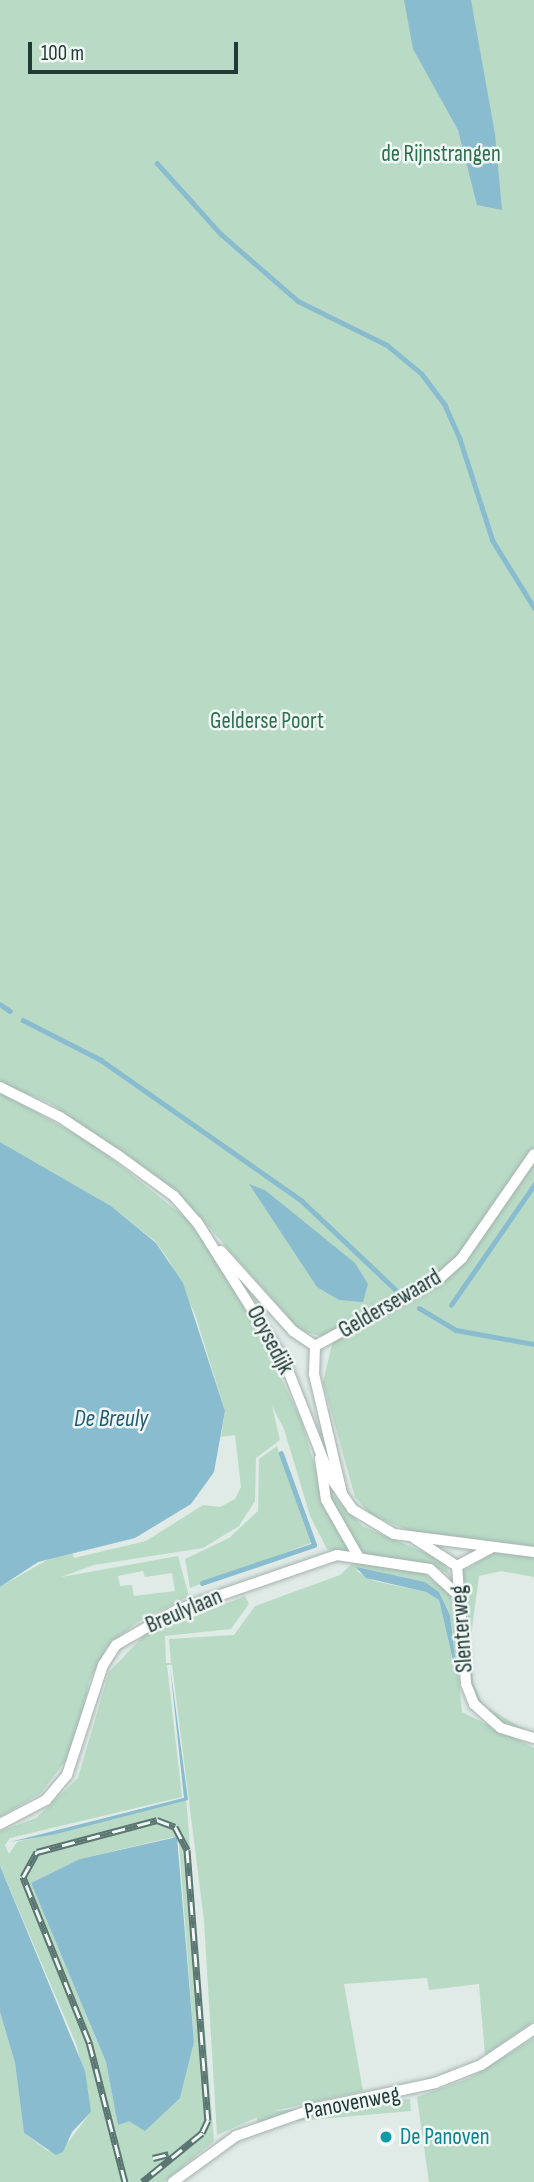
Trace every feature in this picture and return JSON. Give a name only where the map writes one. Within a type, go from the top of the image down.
[{"type":"street","name":"Ooysedijk","points":[[0,1087],[61,1117],[174,1196],[216,1247],[284,1360],[321,1455],[342,1494],[365,1520],[411,1536],[534,1552]]},
{"type":"street","name":"Geldersewaard","points":[[315,1346],[440,1278],[462,1258],[534,1154]]},
{"type":"street","points":[[216,1247],[293,1331],[315,1346],[314,1374],[342,1494]]},
{"type":"street","points":[[321,1455],[326,1500],[358,1556]]},
{"type":"street","name":"Slenterweg","points":[[411,1536],[457,1566],[466,1684],[474,1704],[501,1728],[534,1738]]},
{"type":"street","name":"Slenterweg","points":[[457,1566],[496,1546]]},
{"type":"street","name":"Breulylaan","points":[[0,1824],[46,1800],[66,1775],[103,1665],[116,1645],[184,1608],[324,1559],[358,1556],[430,1569],[461,1598]]},
{"type":"street","name":"Panovenweg","points":[[173,2182],[236,2136],[313,2109],[435,2084],[481,2065],[534,2029]]},
{"type":"green space","name":"Gelderse Poort","points":[[0,0],[534,0],[534,1550],[415,1533],[371,1515],[355,1497],[323,1382],[333,1340],[300,1330],[182,1197],[50,1103],[0,1083]]},
{"type":"green space","points":[[0,1092],[93,1144],[186,1218],[219,1262],[274,1364],[301,1419],[316,1471],[333,1495],[362,1526],[443,1560],[455,1587],[448,1574],[430,1564],[327,1549],[310,1516],[284,1429],[272,1406],[280,1440],[256,1458],[255,1501],[239,1526],[203,1548],[94,1565],[61,1577],[178,1556],[189,1596],[136,1623],[107,1647],[89,1681],[79,1731],[67,1759],[41,1793],[0,1817],[0,1587],[54,1556],[72,1552],[74,1558],[146,1541],[203,1505],[220,1507],[235,1499],[241,1487],[235,1435],[221,1437],[225,1411],[195,1314],[170,1262],[156,1242],[111,1206],[0,1142]],"holes":[[[143,1571],[145,1577],[172,1573],[175,1591],[134,1596],[132,1585],[120,1586],[118,1576]]]},
{"type":"green space","points":[[277,1446],[311,1543],[190,1588],[185,1559],[229,1538],[258,1511],[259,1459]]},
{"type":"green space","points":[[494,1552],[534,1556],[534,1577],[501,1571],[479,1576],[470,1643],[473,1682],[483,1705],[534,1735],[498,1722],[480,1707],[469,1681],[462,1572]]},
{"type":"green space","points":[[354,1562],[422,1572],[451,1595],[462,1712],[534,1748],[534,2021],[485,2055],[479,1984],[429,1990],[427,1978],[344,1984],[363,2091],[269,2112],[217,2135],[204,1921],[172,1665],[167,1665],[182,1797],[10,1838],[5,1845],[9,1854],[17,1842],[186,1797],[214,2141],[164,2182],[0,2182],[0,2012],[15,2063],[24,2133],[48,2151],[66,2145],[91,2112],[77,2046],[0,1866],[0,1831],[36,1818],[78,1778],[109,1672],[152,1627],[165,1621],[172,1625],[245,1596],[249,1604],[231,1629],[165,1636],[166,1663],[171,1663],[169,1639],[234,1635],[255,1606],[340,1575]],"holes":[[[355,1570],[425,1582],[439,1592],[450,1615],[458,1682],[439,1600],[426,1592],[374,1581]],[[173,1837],[179,1844],[194,2042],[180,2098],[119,2124],[106,2062],[31,1883],[80,1859]]]},
{"type":"green space","points":[[534,2038],[534,2182],[429,2182],[417,2097],[470,2078]]},
{"type":"green space","points":[[410,2099],[411,2111],[258,2124],[257,2112]]},
{"type":"water","points":[[404,0],[471,0],[495,134],[502,210],[477,205],[458,130],[413,49]]},
{"type":"water","name":"De Breuly","points":[[0,1142],[111,1206],[156,1243],[183,1283],[225,1411],[214,1472],[191,1504],[135,1538],[38,1562],[0,1587]]},
{"type":"water","points":[[249,1184],[265,1190],[355,1263],[368,1284],[363,1302],[339,1300],[317,1287]]},
{"type":"water","points":[[356,1567],[425,1582],[439,1592],[450,1615],[458,1682],[439,1600],[426,1592],[366,1578]]},
{"type":"water","points":[[170,1666],[188,1800],[56,1834],[10,1842],[184,1798]]},
{"type":"water","points":[[177,1837],[194,2042],[180,2098],[145,2131],[129,2121],[118,2125],[106,2062],[31,1883],[80,1859]]},
{"type":"water","points":[[0,1866],[85,2071],[91,2112],[72,2132],[63,2152],[56,2155],[24,2133],[15,2063],[0,2012]]},
{"type":"waterway","points":[[157,163],[221,234],[298,301],[387,345],[422,374],[445,405],[460,439],[493,541],[534,607]]},
{"type":"waterway","points":[[0,1004],[10,1011]]},
{"type":"waterway","points":[[23,1020],[101,1060],[302,1201],[395,1289]]},
{"type":"waterway","points":[[451,1305],[534,1185]]},
{"type":"waterway","points":[[419,1308],[456,1330],[534,1344]]},
{"type":"waterway","points":[[202,1583],[314,1545],[281,1454]]},
{"type":"railway","points":[[125,2182],[89,2042],[23,1877],[37,1852],[157,1820],[175,1827],[187,1850],[208,2120],[202,2133],[142,2182]]},
{"type":"railway","points":[[153,2158],[169,2154]]},
{"type":"place","name":"De Panoven","points":[[386,2137]]},
{"type":"park label","name":"de Rijnstrangen","points":[[441,154]]}]
